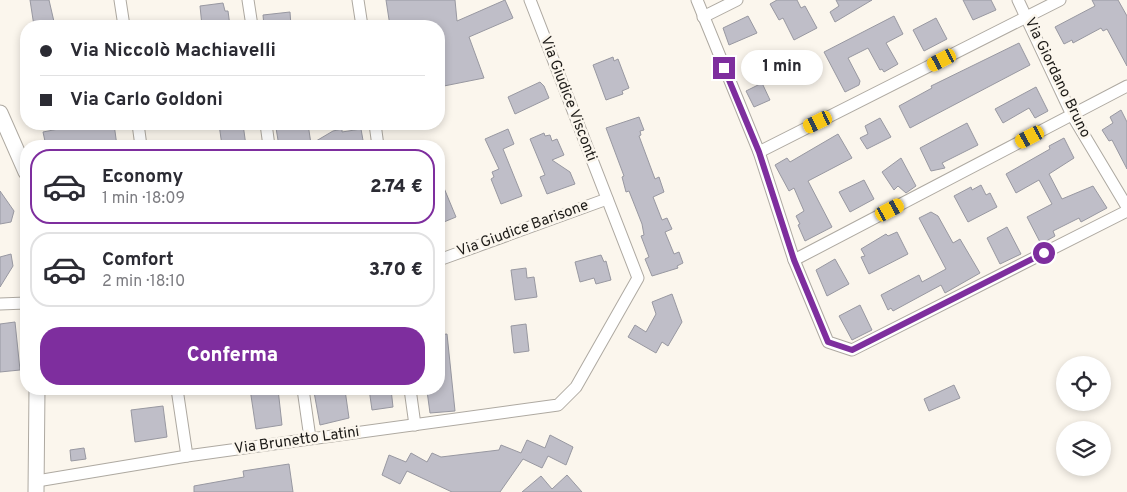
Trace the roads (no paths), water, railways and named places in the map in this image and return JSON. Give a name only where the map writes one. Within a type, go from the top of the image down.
[{"type":"street","points":[[120,0],[123,20]]},
{"type":"street","points":[[248,0],[251,20]]},
{"type":"street","points":[[358,0],[361,20]]},
{"type":"street","name":"Via Giudice Visconti","points":[[530,0],[638,278],[576,388],[558,405]]},
{"type":"street","points":[[697,0],[759,152],[794,260],[828,342],[852,350],[1127,209]]},
{"type":"street","points":[[703,17],[737,0]]},
{"type":"street","name":"Via Giordano Bruno","points":[[1018,0],[1072,115],[1127,209]]},
{"type":"street","points":[[759,152],[1060,0]]},
{"type":"street","points":[[794,260],[1127,86]]},
{"type":"street","points":[[0,113],[20,158]]},
{"type":"street","name":"Via Giudice Barisone","points":[[445,258],[607,199]]},
{"type":"street","points":[[0,304],[20,303]]},
{"type":"street","points":[[36,487],[37,395]]},
{"type":"street","points":[[178,395],[187,456]]},
{"type":"street","points":[[304,395],[310,438]]},
{"type":"street","points":[[411,395],[414,426]]},
{"type":"street","name":"Via Brunetto Latini","points":[[36,487],[187,456],[558,405]]}]
